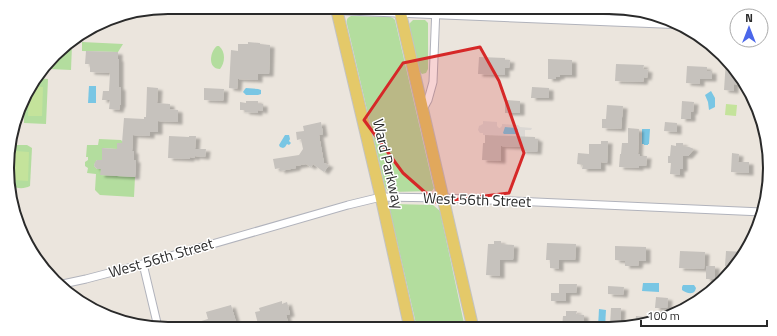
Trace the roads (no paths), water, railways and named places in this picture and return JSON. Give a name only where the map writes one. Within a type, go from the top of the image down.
[{"type":"main road","name":"Ward Parkway","points":[[337,14],[409,322]]},
{"type":"main road","points":[[401,14],[472,322]]},
{"type":"main road","points":[[509,14],[659,22]]},
{"type":"street","points":[[422,109],[428,100],[433,82],[436,14]]},
{"type":"street","name":"West 56th Street","points":[[65,283],[142,264],[348,205],[381,198],[443,198],[757,212]]},
{"type":"street","points":[[142,264],[157,322]]},
{"type":"water","points":[[89,86],[96,86],[96,103],[88,103]]},
{"type":"water","points":[[246,88],[261,90],[261,94],[246,95],[243,92]]},
{"type":"water","points":[[711,91],[715,98],[715,107],[709,110],[705,95]]},
{"type":"water","points":[[505,127],[518,129],[517,134],[504,134]]},
{"type":"water","points":[[642,129],[650,129],[648,145],[642,144]]},
{"type":"water","points":[[285,135],[289,135],[289,141],[291,143],[289,145],[287,144],[283,148],[279,145]]},
{"type":"water","points":[[643,283],[659,283],[659,292],[642,291]]},
{"type":"water","points":[[683,285],[694,285],[696,288],[695,291],[691,293],[685,292],[682,290]]},
{"type":"water","points":[[599,309],[606,310],[605,322],[598,322]]}]
